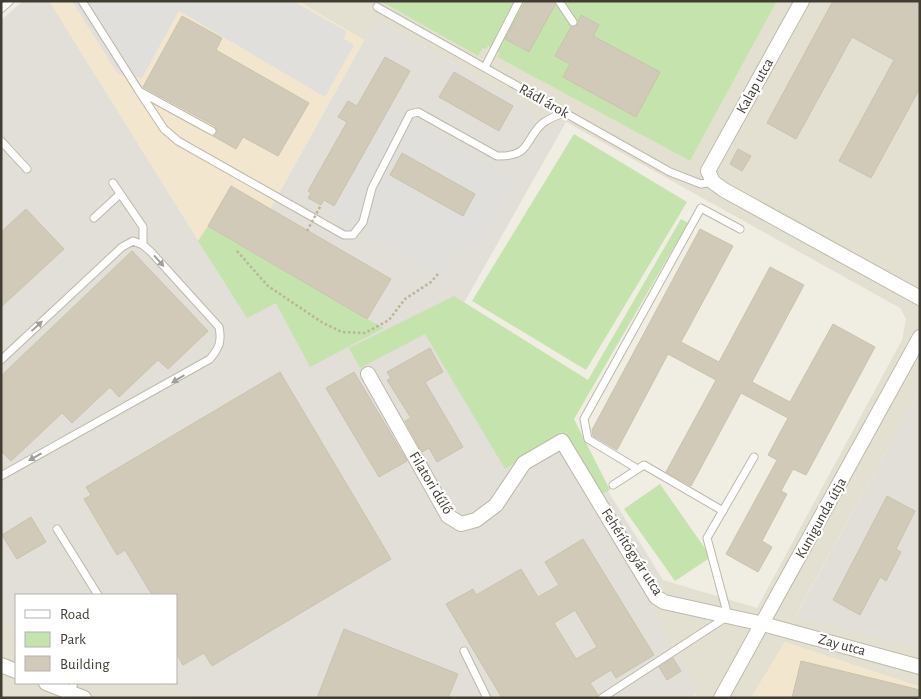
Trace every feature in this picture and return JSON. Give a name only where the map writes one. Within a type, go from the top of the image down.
[{"type":"street","name":"Kalap utca","points":[[711,177],[802,1]]},
{"type":"street","name":"Rádl árok","points":[[711,177],[920,298]]},
{"type":"street","name":"Kunigunda útja","points":[[721,698],[920,338]]},
{"type":"street","name":"Filatori dűlő","points":[[368,374],[448,516],[461,524],[476,520],[496,505],[524,463],[562,441]]},
{"type":"street","name":"Fehérítőgyár utca","points":[[562,441],[656,597],[673,605],[763,624]]},
{"type":"street","name":"Zay utca","points":[[763,624],[920,667]]},
{"type":"street","points":[[1,665],[15,671]]},
{"type":"street","points":[[49,684],[70,692]]},
{"type":"lane","points":[[2,6],[10,1]]},
{"type":"lane","points":[[82,1],[164,129],[178,142],[344,235],[354,235],[363,222],[372,188],[410,114],[418,112],[497,156],[506,156],[527,147],[541,125],[551,118],[565,113]]},
{"type":"lane","points":[[485,67],[519,1]]},
{"type":"lane","points":[[559,1],[573,22]]},
{"type":"lane","name":"Rádl árok","points":[[377,7],[670,172],[701,184],[711,177]]},
{"type":"lane","points":[[139,91],[212,132]]},
{"type":"lane","points":[[1,141],[27,170]]},
{"type":"lane","points":[[113,183],[143,227],[143,245]]},
{"type":"lane","points":[[94,218],[120,194]]},
{"type":"lane","points":[[636,468],[588,439],[584,419],[701,208],[740,229]]},
{"type":"lane","points":[[1,360],[122,248],[132,241],[143,245],[219,327],[221,339],[219,348],[210,359],[169,384],[1,476]]},
{"type":"lane","points":[[602,698],[728,616],[708,538],[754,457]]},
{"type":"lane","points":[[613,485],[636,468],[644,465],[723,511]]},
{"type":"lane","points":[[57,529],[97,594]]},
{"type":"lane","points":[[464,651],[488,698]]},
{"type":"path","points":[[307,230],[321,205]]},
{"type":"path","points":[[237,250],[268,286],[323,323],[342,332],[365,333],[389,320],[405,298],[431,282],[438,274]]},
{"type":"shaded area","points":[[23,1],[49,1],[227,287],[376,19],[536,110],[532,119],[541,125],[554,131],[558,123],[566,122],[461,308],[567,425],[663,580],[651,608],[694,682],[695,698],[195,698],[160,684],[178,684],[178,594],[15,594],[15,628],[1,622],[1,20]]},
{"type":"shaded area","points":[[49,1],[298,1],[364,40],[227,287]]},
{"type":"shaded area","points":[[72,1],[293,1],[346,31],[344,39],[354,45],[325,97],[179,11],[142,78],[118,74]]},
{"type":"shaded area","points":[[298,1],[380,1],[478,56],[483,48],[488,46],[499,53],[497,57],[690,161],[777,1],[920,1],[920,389],[796,615],[920,648],[920,687],[785,642],[751,698],[695,698],[696,695],[651,608],[663,580],[757,608],[902,340],[906,319],[900,308],[566,122],[558,123],[554,131],[541,125],[532,119],[536,110],[376,19],[364,40]]},
{"type":"shaded area","points":[[388,109],[514,181],[484,238],[456,253],[450,244],[438,253],[454,261],[444,277],[331,213]]},
{"type":"shaded area","points":[[920,389],[920,648],[796,616]]},
{"type":"shaded area","points":[[1,622],[15,628],[15,684],[160,684],[195,698],[7,698],[1,695]]},
{"type":"shaded area","points":[[785,642],[920,687],[920,698],[751,698]]},
{"type":"green space","points":[[380,1],[777,1],[690,161],[497,57],[499,53],[488,46],[486,49],[483,48],[478,56]]},
{"type":"green space","points":[[574,134],[687,202],[586,370],[472,301]]},
{"type":"green space","points":[[681,219],[688,223],[574,419],[610,490],[602,494],[567,437],[551,439],[505,469],[425,334],[360,368],[349,348],[454,296],[588,380]]},
{"type":"green space","points":[[208,226],[384,328],[310,367],[276,303],[247,318],[198,241]]},
{"type":"green space","points":[[660,484],[711,557],[675,581],[624,509]]},
{"type":"building","points":[[526,1],[554,1],[555,5],[529,52],[505,39]]},
{"type":"building","points":[[833,1],[920,1],[920,88],[871,178],[839,161],[894,60],[852,37],[796,139],[767,123]]},
{"type":"building","points":[[581,15],[599,25],[593,36],[660,72],[636,117],[563,77],[570,64],[555,56],[571,27],[577,25]]},
{"type":"building","points":[[182,16],[222,38],[216,50],[309,103],[278,156],[243,137],[236,149],[213,136],[217,131],[215,126],[143,87]]},
{"type":"building","points":[[385,57],[410,71],[334,206],[324,200],[321,205],[308,198],[311,193],[308,191],[347,122],[338,117],[348,101],[357,106]]},
{"type":"building","points":[[454,72],[513,106],[499,131],[439,97]]},
{"type":"building","points":[[738,149],[751,156],[742,171],[730,164]]},
{"type":"building","points":[[402,153],[475,194],[463,216],[390,175]]},
{"type":"building","points":[[231,186],[391,279],[367,319],[208,226]]},
{"type":"building","points":[[26,209],[64,249],[1,307],[1,232]]},
{"type":"building","points":[[700,229],[733,246],[681,342],[719,362],[770,267],[804,285],[752,382],[790,402],[833,324],[875,347],[806,475],[793,469],[781,491],[787,494],[762,541],[772,547],[758,572],[726,554],[777,460],[768,455],[788,418],[741,393],[691,486],[666,472],[716,380],[668,354],[617,450],[593,436],[592,430]]},
{"type":"building","points":[[132,251],[208,331],[168,369],[158,360],[119,397],[110,387],[72,423],[62,413],[11,461],[1,451],[1,376]]},
{"type":"building","points":[[430,348],[443,372],[425,382],[463,447],[437,462],[429,448],[422,452],[405,421],[411,418],[387,380],[391,378],[387,372]]},
{"type":"building","points":[[280,372],[391,559],[212,666],[204,653],[183,665],[178,656],[178,594],[151,594],[125,550],[117,555],[84,499],[91,495],[86,487]]},
{"type":"building","points":[[354,372],[407,461],[379,477],[326,388]]},
{"type":"building","points":[[887,496],[915,511],[896,549],[901,552],[886,581],[880,577],[860,615],[833,600]]},
{"type":"building","points":[[31,517],[46,542],[17,559],[2,535]]},
{"type":"building","points":[[583,539],[654,655],[616,678],[611,670],[590,683],[598,695],[597,698],[502,698],[446,604],[473,589],[476,595],[521,569],[538,597],[559,585],[545,562]],"holes":[[[575,610],[597,647],[576,659],[554,623]]]},
{"type":"building","points":[[344,629],[458,674],[448,698],[317,698]]},
{"type":"building","points":[[673,658],[681,671],[667,680],[659,667]]},
{"type":"building","points":[[801,661],[920,690],[920,698],[792,698]]}]
